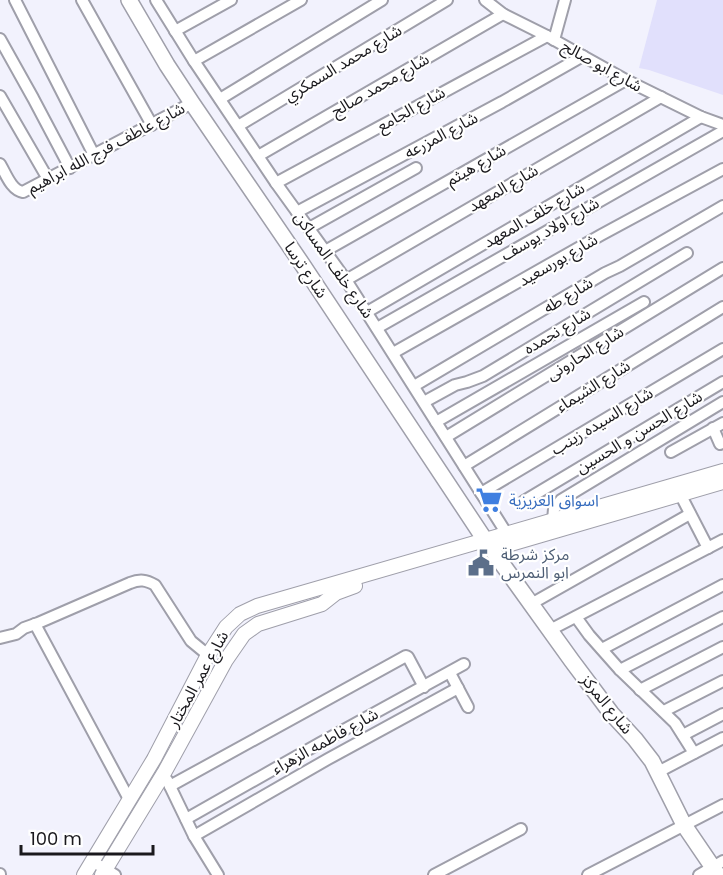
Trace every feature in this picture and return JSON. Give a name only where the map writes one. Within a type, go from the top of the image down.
[{"type":"main road","name":"شارع ترسا","points":[[129,0],[167,65],[302,264],[497,536]]},
{"type":"main road","name":"شارع المركز","points":[[497,536],[531,604],[611,713],[644,749],[684,825],[718,868]]},
{"type":"street","points":[[15,0],[94,155]]},
{"type":"street","points":[[82,0],[152,125]]},
{"type":"street","points":[[175,31],[231,0]]},
{"type":"street","points":[[194,61],[301,0]]},
{"type":"street","points":[[220,99],[382,0]]},
{"type":"street","name":"شارع محمد السمكري","points":[[238,126],[447,0]]},
{"type":"street","name":"شارع ابو صالح","points":[[485,0],[503,14],[626,80],[701,117],[723,124]]},
{"type":"street","points":[[551,38],[565,0]]},
{"type":"street","name":"شارع خلف المساكن","points":[[159,1],[194,61],[276,183],[346,280],[414,386],[481,493],[497,536]]},
{"type":"street","name":"شارع محمد صالح","points":[[258,156],[503,14]]},
{"type":"street","name":"شارع الجامع","points":[[276,183],[551,38]]},
{"type":"street","points":[[0,39],[70,168]]},
{"type":"street","name":"شارع المزرعه","points":[[297,212],[583,56]]},
{"type":"street","name":"شارع هيثم","points":[[325,251],[626,80]]},
{"type":"street","points":[[0,96],[48,179]]},
{"type":"street","name":"شارع المعهد","points":[[346,280],[661,97]]},
{"type":"street","name":"شارع عاطف فرج الله ابراهيم","points":[[0,165],[14,188],[18,192],[23,192],[192,103]]},
{"type":"street","name":"شارع خلف المعهد","points":[[367,312],[701,117]]},
{"type":"street","name":"شارع اولاد يوسف","points":[[377,328],[723,130]]},
{"type":"street","points":[[309,228],[416,168]]},
{"type":"street","name":"شارع بورسعيد","points":[[393,353],[723,169]]},
{"type":"street","name":"شارع طه","points":[[414,386],[723,206]]},
{"type":"street","name":"شارع نحمده","points":[[424,402],[455,385],[483,376],[687,253]]},
{"type":"street","name":"شارع الحارونى","points":[[446,437],[723,268]]},
{"type":"street","points":[[436,422],[644,302]]},
{"type":"street","name":"شارع الشيماء","points":[[464,466],[723,307]]},
{"type":"street","name":"شارع السيده زينب","points":[[481,493],[723,349]]},
{"type":"street","name":"شارع الحسن و الحسين","points":[[524,501],[722,386]]},
{"type":"street","points":[[553,519],[554,509],[561,500],[723,402]]},
{"type":"street","points":[[671,452],[718,425],[720,444]]},
{"type":"street","points":[[497,536],[507,545],[678,490],[723,471]]},
{"type":"street","points":[[678,490],[723,482]]},
{"type":"street","points":[[678,490],[708,548]]},
{"type":"street","name":"شارع عمر المختار","points":[[84,875],[102,868],[120,831],[130,801],[163,769],[208,655],[226,627],[248,610],[553,519],[678,490]]},
{"type":"street","points":[[531,604],[690,513]]},
{"type":"street","points":[[550,630],[723,540]]},
{"type":"street","points":[[120,831],[163,769],[226,660],[248,630],[258,624],[326,603],[336,593],[362,583],[377,571]]},
{"type":"street","points":[[0,638],[16,634],[24,628],[136,580],[149,581],[155,585],[191,641],[208,655]]},
{"type":"street","points":[[602,649],[723,585]]},
{"type":"street","points":[[576,617],[620,670],[664,711],[694,753]]},
{"type":"street","points":[[620,670],[723,617]]},
{"type":"street","points":[[35,624],[130,801]]},
{"type":"street","points":[[640,690],[723,647]]},
{"type":"street","points":[[163,769],[406,656],[424,687]]},
{"type":"street","name":"شارع فاطمه الزهراء","points":[[186,819],[465,664]]},
{"type":"street","points":[[450,673],[468,707]]},
{"type":"street","points":[[664,711],[723,681]]},
{"type":"street","points":[[194,836],[458,688]]},
{"type":"street","points":[[683,735],[723,714]]},
{"type":"street","points":[[658,772],[723,738]]},
{"type":"street","points":[[163,769],[194,836],[218,875]]},
{"type":"street","points":[[588,875],[723,805]]},
{"type":"street","points":[[434,875],[521,829]]},
{"type":"street","points":[[699,875],[718,868]]},
{"type":"shaded area","points":[[657,0],[723,0],[723,95],[639,68]]},
{"type":"place","name":"اسواق العزيزية","points":[[489,500]]},
{"type":"place","name":"مركز شرطة ابو النمرس","points":[[481,563]]}]
